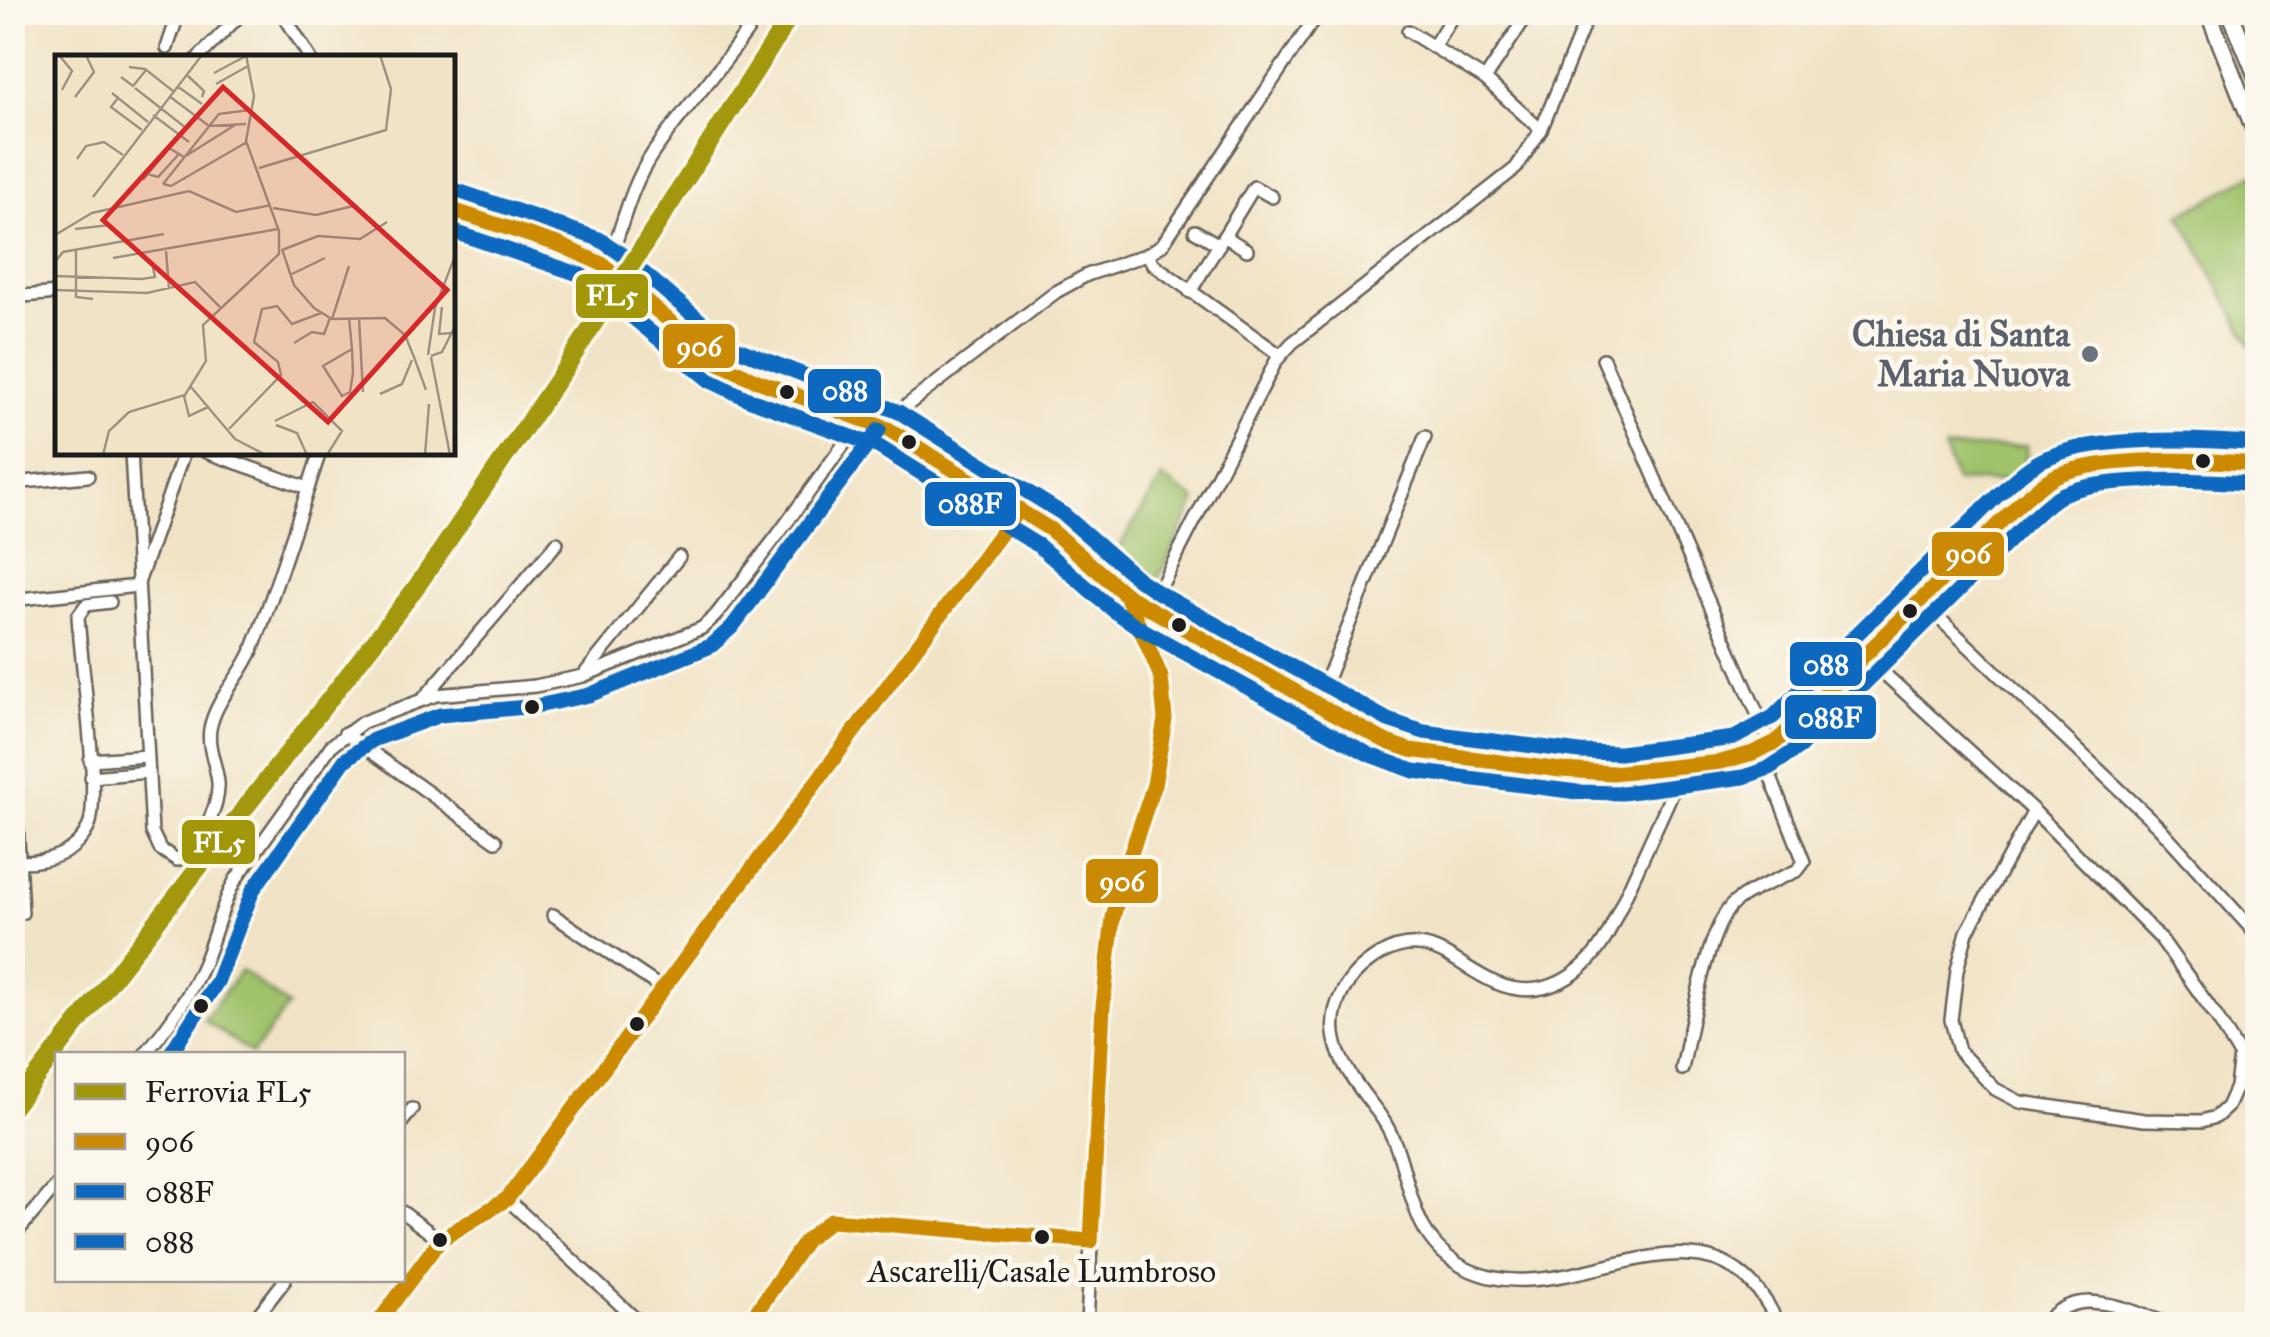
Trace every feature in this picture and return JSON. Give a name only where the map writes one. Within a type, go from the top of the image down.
[{"type":"highway","points":[[2208,12],[2258,139]]},
{"type":"highway","points":[[2230,12],[2258,80]]},
{"type":"highway","points":[[2254,12],[2258,21]]},
{"type":"street","points":[[167,48],[179,12]]},
{"type":"street","points":[[201,55],[243,12]]},
{"type":"street","points":[[282,12],[308,55]]},
{"type":"street","points":[[607,268],[652,154],[726,63],[760,12]]},
{"type":"street","points":[[881,425],[1056,292],[1162,245],[1320,12]]},
{"type":"street","points":[[1433,47],[1455,12]]},
{"type":"street","points":[[1485,80],[1529,12]]},
{"type":"street","points":[[1150,610],[1264,378],[1280,356],[1500,184],[1524,158],[1542,130],[1589,12]]},
{"type":"street","points":[[1408,31],[1485,80],[1542,130]]},
{"type":"street","points":[[1190,292],[1254,187],[1272,197]]},
{"type":"street","points":[[455,211],[568,248],[607,268],[723,365],[754,380],[881,425],[1060,536],[1126,596],[1387,742],[1445,756],[1579,772],[1621,773],[1733,759],[1766,748],[1786,734],[2021,502],[2056,476],[2075,470],[2127,466],[2258,464]]},
{"type":"street","points":[[1194,230],[1247,250]]},
{"type":"street","points":[[1148,254],[1152,264],[1280,356]]},
{"type":"street","points":[[12,297],[55,293]]},
{"type":"street","points":[[1603,359],[1766,748],[1803,854],[1804,864],[1742,898],[1724,915],[1698,993],[1682,1069]]},
{"type":"street","points":[[146,1052],[186,998],[236,878],[328,750],[345,734],[375,716],[424,698],[536,686],[583,676],[688,635],[712,619],[863,418]]},
{"type":"street","points":[[1317,704],[1426,437]]},
{"type":"street","points":[[131,455],[148,772],[156,842],[173,859],[181,858],[210,817],[218,787],[210,744],[211,724],[252,652],[319,455]]},
{"type":"street","points":[[136,586],[183,455]]},
{"type":"street","points":[[214,455],[308,488]]},
{"type":"street","points":[[12,483],[88,476]]},
{"type":"street","points":[[377,1324],[440,1240],[506,1199],[1020,510]]},
{"type":"street","points":[[424,698],[557,543]]},
{"type":"street","points":[[583,676],[679,557]]},
{"type":"street","points":[[12,600],[136,586]]},
{"type":"street","points":[[1087,1324],[1102,1016],[1113,918],[1154,785],[1165,716],[1159,670],[1126,596]]},
{"type":"street","points":[[1921,601],[2152,820],[2258,936]]},
{"type":"street","points":[[21,862],[55,858],[89,827],[91,777],[78,616],[86,605],[110,602]]},
{"type":"street","points":[[1864,656],[2034,811],[2157,935],[2238,1052],[2236,1087],[2227,1107],[2216,1117],[2202,1121],[2136,1120],[2023,1102],[1996,1089],[1961,1054],[1951,1023],[1965,938],[1978,906],[2034,811]]},
{"type":"street","points":[[12,727],[22,913]]},
{"type":"street","points":[[345,734],[496,841]]},
{"type":"street","points":[[90,760],[147,756]]},
{"type":"street","points":[[1684,767],[1608,934],[1576,973],[1543,988],[1516,989],[1492,981],[1434,948],[1396,948],[1369,962],[1346,986],[1336,1008],[1335,1043],[1347,1072],[1394,1139],[1421,1223],[1456,1263],[1481,1274],[1528,1280],[1574,1274],[1655,1254],[1700,1255],[1742,1276],[1766,1301],[1778,1324]]},
{"type":"street","points":[[91,777],[148,772]]},
{"type":"street","points":[[553,915],[662,989]]},
{"type":"street","points":[[405,1118],[412,1109]]},
{"type":"street","points":[[12,1238],[55,1188]]},
{"type":"street","points":[[506,1199],[640,1324]]},
{"type":"street","points":[[405,1214],[440,1240]]},
{"type":"street","points":[[748,1324],[806,1240],[831,1220],[1091,1241]]},
{"type":"street","points":[[251,1324],[282,1282]]},
{"type":"street","points":[[2044,1324],[2064,1306],[2087,1300],[2170,1324]]},
{"type":"green space","points":[[2256,173],[2258,352],[2255,353],[2180,215]]},
{"type":"green space","points":[[2026,446],[2027,480],[1956,482],[1944,449]]},
{"type":"green space","points":[[1162,478],[1196,500],[1148,599],[1108,565]]},
{"type":"green space","points":[[241,970],[288,1006],[254,1052],[204,1020]]},
{"type":"rail line","name":"FL5","points":[[55,1052],[415,589],[566,367],[793,12]]},
{"type":"rail line","name":"FL5","points":[[12,1108],[55,1053]]},
{"type":"transit line","name":"088","points":[[458,191],[599,239],[730,346],[899,412],[1063,514],[1159,593],[1388,720],[1424,732],[1580,752],[1620,753],[1734,738],[1773,717],[1999,494],[2042,460],[2070,450],[2123,442],[2258,444]]},
{"type":"transit line","name":"906","points":[[455,211],[560,245],[602,264],[719,363],[888,429],[1051,530],[1126,595],[1161,677],[1165,719],[1154,785],[1113,918],[1103,1006],[1091,1241]]},
{"type":"transit line","name":"088F","points":[[455,232],[581,275],[709,380],[748,399],[879,447],[1039,546],[1138,627],[1370,755],[1414,771],[1577,792],[1622,793],[1744,777],[1769,768],[1800,747],[2027,523],[2063,494],[2131,481],[2256,484]]},
{"type":"transit line","name":"088F","points":[[171,1052],[217,982],[253,890],[345,760],[373,740],[440,715],[537,706],[589,695],[711,646],[732,627],[879,430]]},
{"type":"transit line","name":"906","points":[[1126,595],[1317,704],[1387,742],[1410,750],[1612,773],[1721,762],[1776,742],[2021,502],[2055,477],[2080,468],[2130,462],[2258,464]]},
{"type":"transit line","name":"906","points":[[377,1324],[440,1240],[507,1199],[1019,509]]},
{"type":"transit line","name":"906","points":[[748,1324],[806,1240],[831,1220],[1091,1241]]},
{"type":"place","name":"Chiesa di Santa Maria Nuova","points":[[2090,354]]},
{"type":"place","name":"Ascarelli/Casale Lumbroso","points":[[1042,1237]]}]
